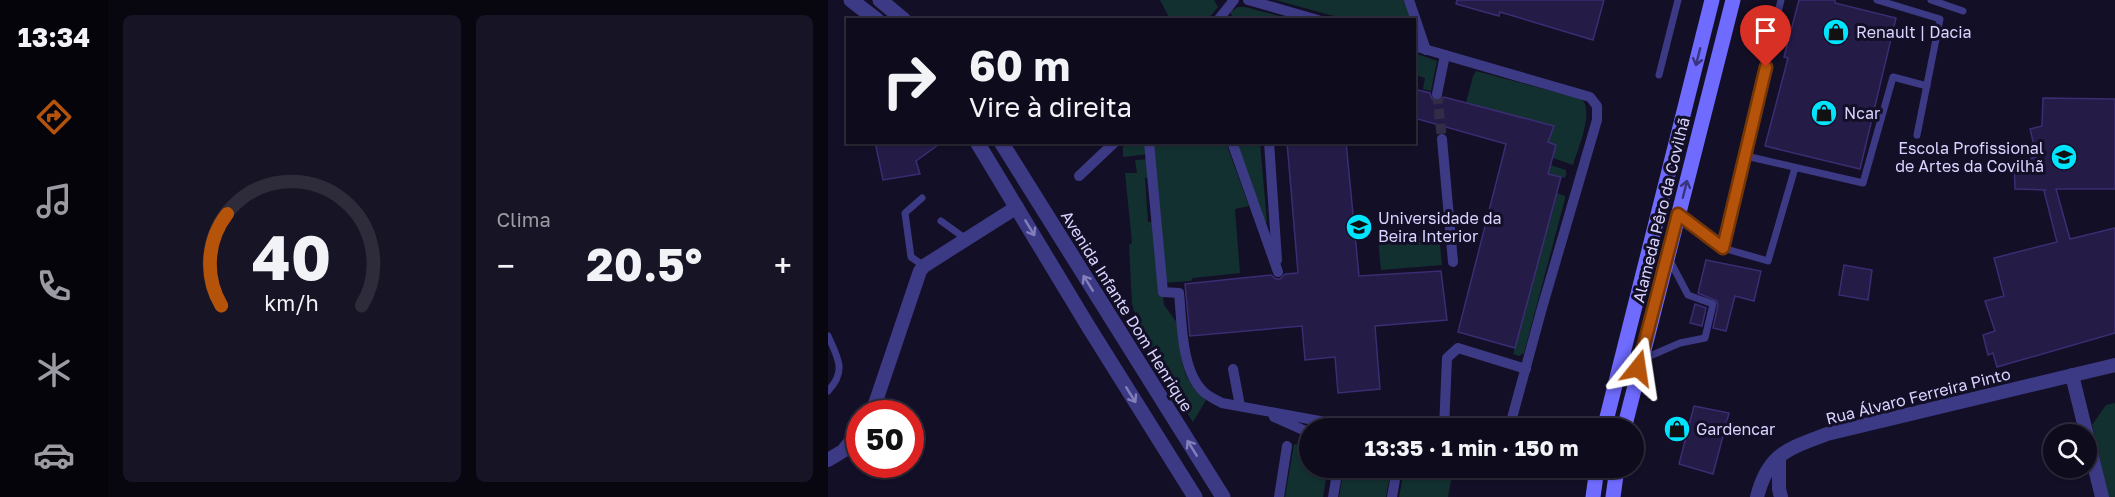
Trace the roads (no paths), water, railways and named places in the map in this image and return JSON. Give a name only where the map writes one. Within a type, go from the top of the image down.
[{"type":"main road","name":"Alameda Pêro da Covilhã","points":[[1607,418],[1712,0]]},
{"type":"main road","name":"Alameda Pêro da Covilhã","points":[[1627,418],[1733,0]]},
{"type":"main road","points":[[1593,497],[1596,478]]},
{"type":"main road","points":[[1613,497],[1616,478]]},
{"type":"street","points":[[851,0],[874,18]]},
{"type":"street","points":[[880,0],[902,18]]},
{"type":"street","points":[[1223,17],[1234,0]]},
{"type":"street","points":[[1248,0],[1314,18]]},
{"type":"street","points":[[1409,0],[1415,18]]},
{"type":"street","points":[[1416,21],[1426,50]]},
{"type":"street","points":[[1416,47],[1590,97],[1597,106],[1597,120],[1512,418]]},
{"type":"street","points":[[1437,94],[1444,55]]},
{"type":"street","points":[[1442,139],[1453,262]]},
{"type":"street","points":[[978,144],[1088,326],[1196,497]]},
{"type":"street","name":"Avenida Infante Dom Henrique","points":[[1002,144],[1223,497]]},
{"type":"street","points":[[1079,176],[1113,144]]},
{"type":"street","points":[[1149,144],[1163,292],[1179,293],[1186,357],[1194,378],[1204,393],[1222,403],[1302,418]]},
{"type":"street","points":[[1233,144],[1278,272],[1269,144]]},
{"type":"street","points":[[876,400],[920,271],[924,266],[1017,207]]},
{"type":"street","points":[[1445,418],[1448,358],[1458,348],[1526,369]]},
{"type":"street","name":"Rua Álvaro Ferreira Pinto","points":[[1757,497],[1768,467],[1796,446],[1827,435],[2115,365]]},
{"type":"street","points":[[1233,369],[1240,406]]},
{"type":"street","points":[[2072,375],[2102,497]]},
{"type":"street","points":[[1258,410],[1299,428]]},
{"type":"street","points":[[1279,497],[1287,446]]},
{"type":"street","points":[[828,460],[846,447]]},
{"type":"street","points":[[1779,457],[1781,497]]},
{"type":"street","points":[[1333,497],[1336,478]]},
{"type":"street","points":[[1392,497],[1395,478]]},
{"type":"lane","points":[[1659,75],[1678,0]]},
{"type":"lane","points":[[1723,248],[1781,0]]},
{"type":"lane","points":[[1877,0],[1940,19],[1917,135]]},
{"type":"lane","points":[[1931,0],[1963,11]]},
{"type":"lane","points":[[1746,156],[1863,183],[1893,77],[1927,86]]},
{"type":"lane","points":[[1678,214],[1723,248],[1768,261],[1795,168]]},
{"type":"lane","points":[[922,198],[904,213],[911,257],[924,266]]},
{"type":"lane","points":[[941,221],[966,239]]},
{"type":"lane","points":[[1640,360],[1680,343],[1705,338],[1713,303],[1688,295],[1668,256]]},
{"type":"lane","points":[[828,336],[840,362],[836,382],[828,391]]},
{"type":"tunnel","points":[[1437,94],[1442,139]]},
{"type":"place","name":"Renault | Dacia","points":[[1836,32]]},
{"type":"place","name":"Ncar","points":[[1824,113]]},
{"type":"place","name":"Escola Profissional de Artes da Covilhã","points":[[2064,157]]},
{"type":"place","name":"Universidade da Beira Interior","points":[[1359,227]]},
{"type":"place","name":"Gardencar","points":[[1677,429]]}]
